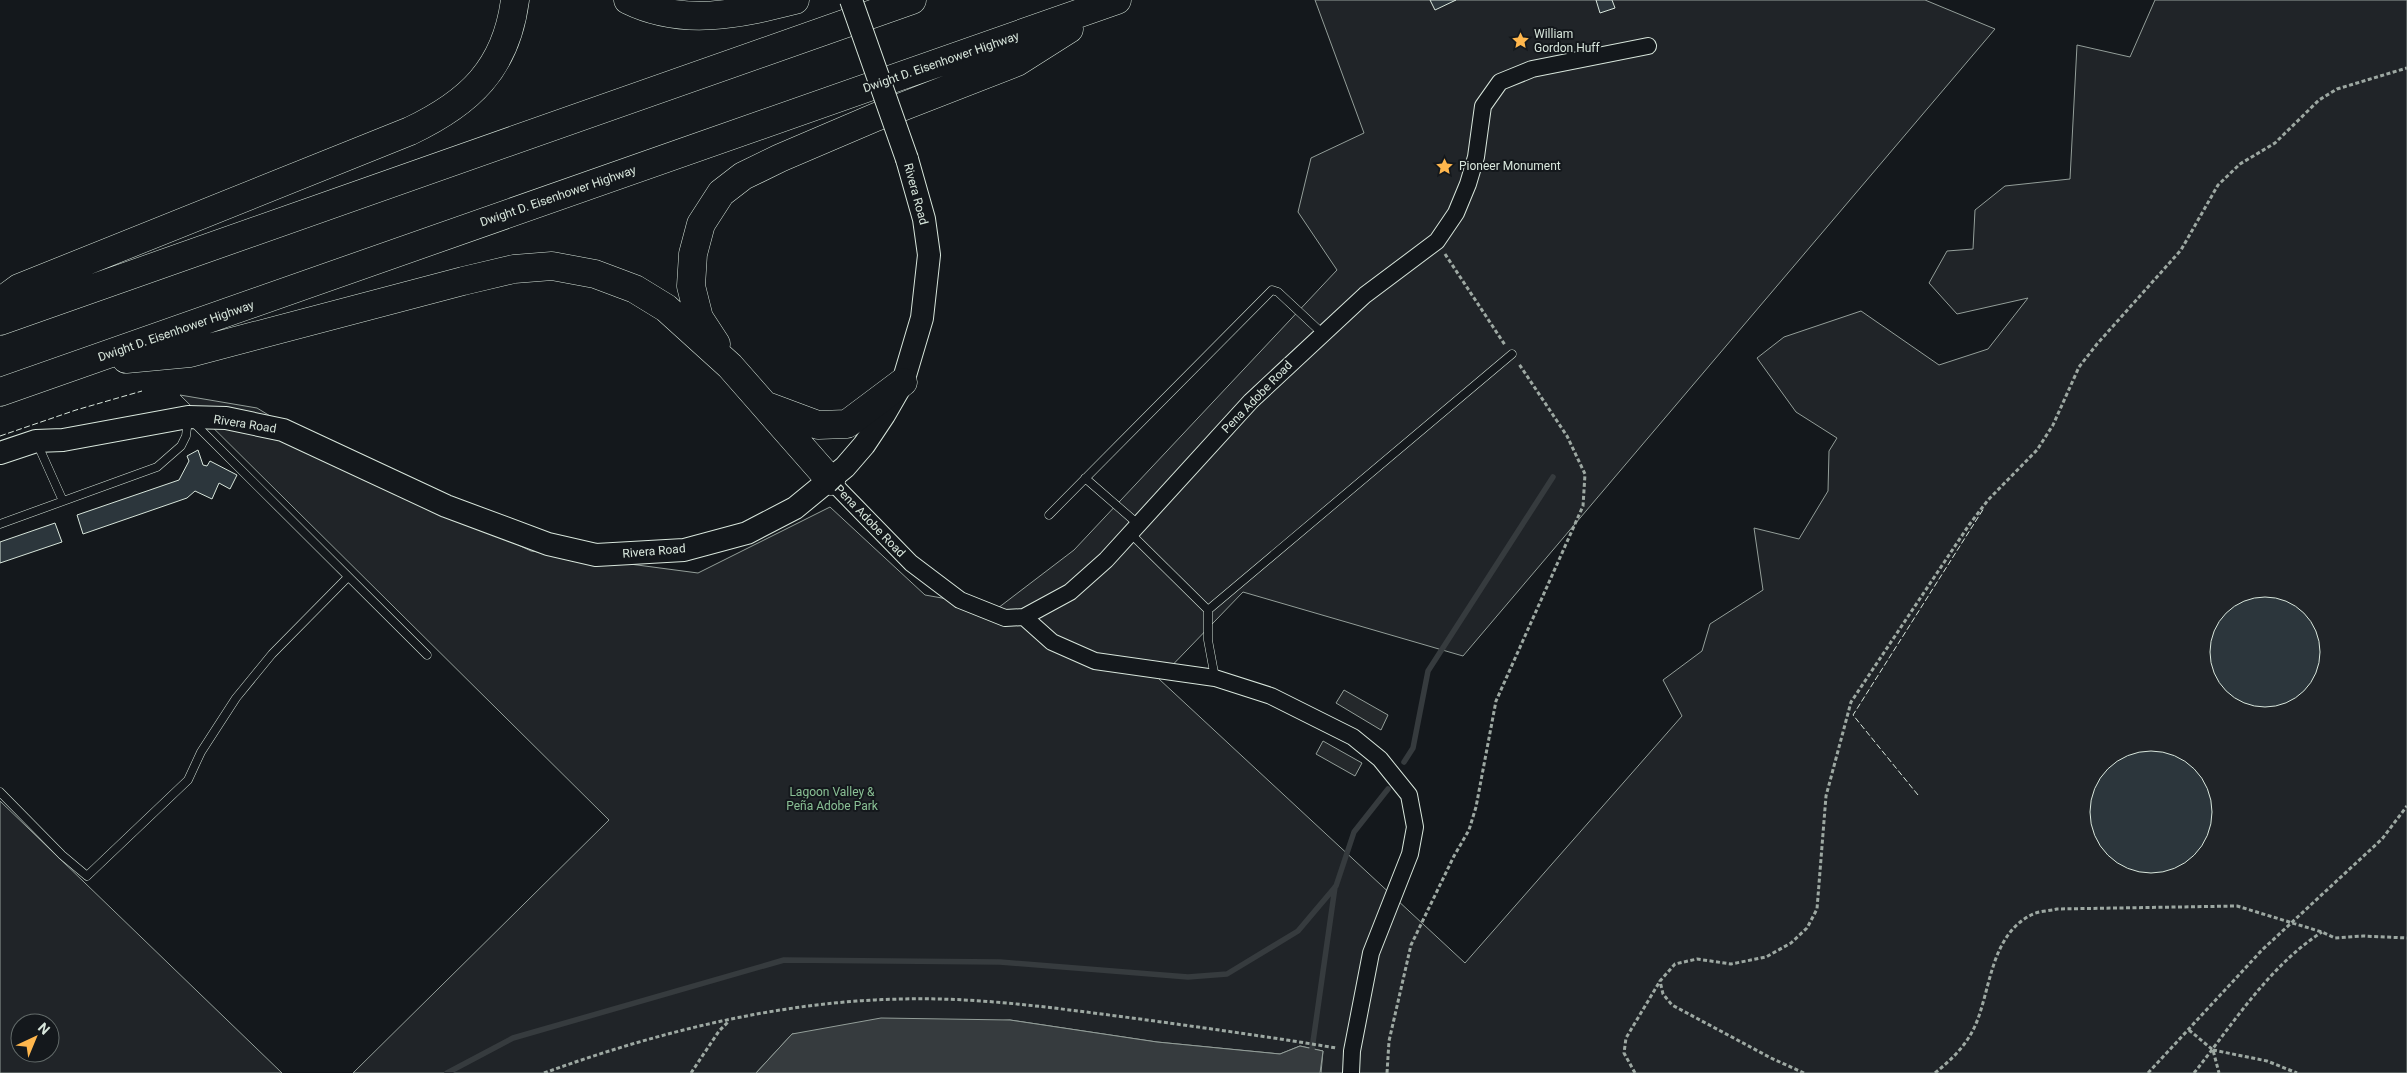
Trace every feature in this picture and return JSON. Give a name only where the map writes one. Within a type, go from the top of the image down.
[{"type":"highway","points":[[0,302],[19,288],[410,131],[441,116],[469,96],[487,74],[505,43],[513,17],[515,0]]},
{"type":"highway","points":[[628,0],[666,12],[692,16],[718,16],[795,0]]},
{"type":"highway","points":[[0,321],[912,0]]},
{"type":"highway","points":[[730,366],[699,318],[691,286],[693,254],[701,224],[721,193],[743,176],[780,158],[876,117],[1017,62],[1115,0]]},
{"type":"highway","name":"Dwight D. Eisenhower Highway","points":[[0,392],[1115,0]]},
{"type":"highway","points":[[82,364],[190,353],[463,281],[514,269],[552,266],[596,274],[635,289],[666,308],[730,366],[830,481]]},
{"type":"highway","points":[[764,405],[818,425],[847,424],[902,382]]},
{"type":"street","name":"Rivera Road","points":[[0,454],[36,441],[63,440],[188,417],[226,418],[283,430],[446,506],[548,544],[596,555],[684,550],[747,533],[796,508],[830,481],[864,445],[902,382],[922,318],[928,255],[924,219],[907,160],[851,0]]},
{"type":"street","name":"Pena Adobe Road","points":[[830,481],[911,563],[960,600],[1005,618],[1024,617],[1070,592],[1106,560],[1251,401],[1365,295],[1437,241],[1456,213],[1468,184],[1476,156],[1482,106],[1500,82],[1532,69],[1648,46]]},
{"type":"street","points":[[1024,617],[1052,642],[1095,661],[1215,678],[1271,696],[1353,737],[1380,758],[1409,795],[1415,827],[1410,854],[1371,953],[1352,1051],[1351,1073]]},
{"type":"lane","points":[[1049,515],[1272,290],[1278,292],[1322,333]]},
{"type":"lane","points":[[1208,610],[1512,354]]},
{"type":"lane","points":[[0,524],[157,467],[172,456],[181,446],[186,436],[188,417]]},
{"type":"lane","points":[[188,417],[427,654]]},
{"type":"lane","points":[[36,441],[62,501]]},
{"type":"lane","points":[[1085,478],[1208,610],[1208,640],[1215,678]]},
{"type":"lane","points":[[0,792],[55,848],[87,876],[188,780],[201,752],[236,698],[272,654],[348,577]]},
{"type":"path","points":[[1635,1073],[1624,1053],[1626,1038],[1660,981],[1676,964],[1697,959],[1731,964],[1766,958],[1791,943],[1807,928],[1817,908],[1826,796],[1851,702],[1969,525],[1988,500],[2037,450],[2053,425],[2079,367],[2096,344],[2181,250],[2218,185],[2240,164],[2275,143],[2290,125],[2319,100],[2331,93],[2407,68]]},
{"type":"path","points":[[1387,1073],[1389,1041],[1411,945],[1454,856],[1470,830],[1476,808],[1496,701],[1583,506],[1585,474],[1566,436],[1483,314],[1437,241]]},
{"type":"path","points":[[2148,1073],[2262,950],[2382,839],[2407,806]]},
{"type":"path","points":[[1935,1073],[1955,1056],[1974,1027],[1999,946],[2017,926],[2031,915],[2057,909],[2237,906],[2322,932],[2335,938],[2363,936],[2407,938]]},
{"type":"path","points":[[2194,1073],[2241,1011],[2272,976],[2303,944],[2322,932]]},
{"type":"path","points":[[1660,981],[1663,994],[1672,1005],[1771,1058],[1804,1073]]},
{"type":"path","points":[[544,1073],[610,1049],[730,1020],[808,1006],[902,999],[987,1000],[1324,1046]]},
{"type":"path","points":[[692,1073],[719,1031],[730,1020]]},
{"type":"path","points":[[2189,1030],[2213,1050],[2267,1061],[2297,1073]]},
{"type":"path","points":[[2213,1050],[2219,1073]]},
{"type":"green space","name":"Lagoon Valley & Peña Adobe Park","points":[[1315,0],[1925,0],[1995,29],[1463,656],[1243,592],[1159,679],[1465,963],[1682,716],[1663,680],[1702,651],[1710,624],[1763,590],[1754,528],[1799,539],[1828,491],[1829,451],[1837,438],[1796,412],[1757,358],[1784,337],[1861,311],[1939,365],[1988,349],[2028,298],[1957,314],[1929,283],[1947,251],[1973,249],[1975,210],[2005,186],[2070,179],[2077,45],[2130,57],[2155,0],[2407,0],[2407,1073],[1321,1073],[1323,1051],[1300,1046],[1280,1054],[1157,1042],[1010,1020],[792,1034],[756,1073],[353,1073],[609,820],[180,395],[257,408],[349,464],[531,551],[698,573],[830,507],[925,595],[998,608],[1074,550],[1337,270],[1298,212],[1311,158],[1364,133]]},
{"type":"green space","points":[[0,801],[282,1073],[0,1073]]},
{"type":"shaded area","points":[[1344,690],[1388,715],[1381,730],[1336,703]]},
{"type":"shaded area","points":[[1323,741],[1362,763],[1355,776],[1316,754]]},
{"type":"shaded area","points":[[881,1018],[1010,1020],[1157,1042],[1280,1054],[1300,1046],[1323,1051],[1320,1073],[756,1073],[792,1034]]},
{"type":"building","points":[[1430,0],[1456,0],[1435,10]]},
{"type":"building","points":[[1596,0],[1612,0],[1615,8],[1600,13]]},
{"type":"building","points":[[198,450],[203,465],[207,466],[210,461],[237,475],[230,489],[219,483],[212,499],[195,491],[187,498],[83,534],[77,515],[179,480],[189,461],[187,456]]},
{"type":"building","points":[[55,523],[62,542],[0,563],[0,542]]},
{"type":"building","points":[[2265,597],[2286,601],[2304,613],[2316,631],[2320,652],[2316,673],[2304,691],[2286,703],[2265,707],[2244,703],[2226,691],[2214,673],[2210,652],[2214,631],[2226,613],[2244,601]]},
{"type":"building","points":[[2151,751],[2163,752],[2174,756],[2194,769],[2207,789],[2211,800],[2211,824],[2207,835],[2194,855],[2174,868],[2163,872],[2151,873],[2139,872],[2128,868],[2108,855],[2095,835],[2091,824],[2090,812],[2091,800],[2095,789],[2108,769],[2128,756],[2139,752]]},
{"type":"waterway","points":[[1404,762],[1413,748],[1428,671],[1553,477]]},
{"type":"waterway","points":[[447,1073],[513,1038],[784,960],[1000,962],[1188,977],[1227,974],[1298,931],[1336,886],[1354,832],[1388,789]]},
{"type":"waterway","points":[[1312,1049],[1335,887]]},
{"type":"fence","points":[[0,436],[76,410],[142,391]]},
{"type":"fence","points":[[1918,795],[1853,715],[1984,508]]},
{"type":"place","name":"William Gordon Huff","points":[[1520,41]]},
{"type":"place","name":"Pioneer Monument","points":[[1445,166]]}]
